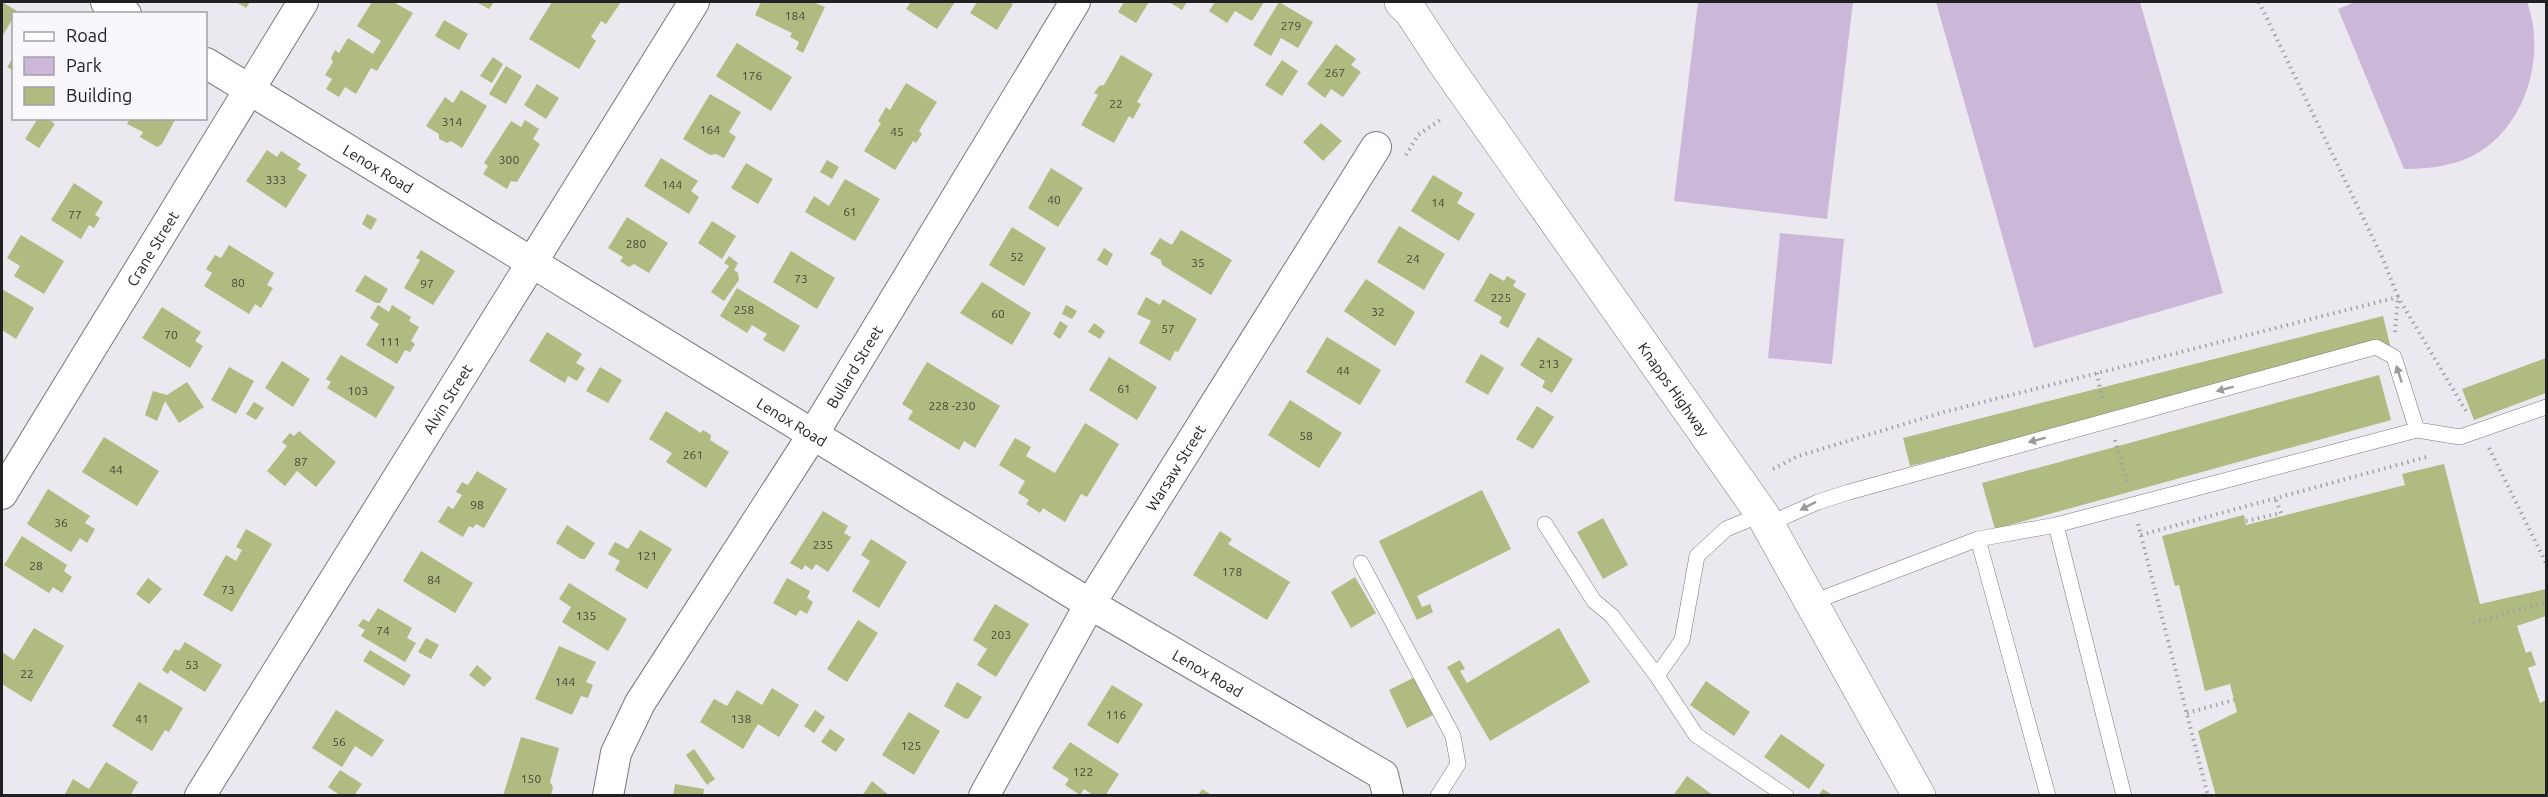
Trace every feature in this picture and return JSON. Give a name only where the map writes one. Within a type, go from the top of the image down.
[{"type":"street","points":[[106,2],[123,12]]},
{"type":"street","name":"Crane Street","points":[[2,494],[303,2]]},
{"type":"street","name":"Alvin Street","points":[[200,795],[694,2]]},
{"type":"street","name":"Bullard Street","points":[[608,795],[616,753],[640,703],[812,436],[1075,2]]},
{"type":"street","name":"Knapps Highway","points":[[1401,2],[1411,12],[1466,94],[1765,519],[1919,795]]},
{"type":"street","name":"Lenox Road","points":[[207,64],[533,262],[812,436],[1386,785]]},
{"type":"street","name":"Warsaw Street","points":[[984,795],[1090,604],[1376,147]]},
{"type":"lane","points":[[1657,676],[1682,639],[1697,556],[1726,529],[1849,492],[2376,348],[2394,357],[2417,430]]},
{"type":"lane","points":[[1813,602],[1978,539],[2056,525],[2417,430],[2460,437],[2547,407]]},
{"type":"lane","points":[[1545,524],[1594,601],[1612,616],[1657,676],[1696,735],[1786,795]]},
{"type":"lane","points":[[2056,525],[2124,795]]},
{"type":"lane","points":[[1978,539],[2048,795]]},
{"type":"lane","points":[[1361,563],[1454,736],[1458,764],[1438,795]]},
{"type":"path","points":[[2259,2],[2383,258],[2398,297],[2396,305]]},
{"type":"path","points":[[1402,161],[1418,135],[1443,118]]},
{"type":"path","points":[[2097,373],[2103,405],[2110,420],[2133,505],[2208,795]]},
{"type":"path","points":[[2478,448],[2488,447]]},
{"type":"path","points":[[2141,535],[2438,454]]},
{"type":"path","points":[[1773,469],[1798,456]]},
{"type":"path","points":[[2246,521],[2281,513],[2275,498]]},
{"type":"path","points":[[2473,622],[2547,602]]},
{"type":"path","points":[[2187,713],[2234,700]]},
{"type":"green space","points":[[1698,2],[1853,2],[1827,219],[1674,201]]},
{"type":"green space","points":[[1936,2],[2140,2],[2223,293],[2034,348]]},
{"type":"green space","points":[[2355,2],[2527,2],[2533,24],[2532,71],[2515,115],[2501,134],[2484,149],[2463,160],[2434,167],[2404,169],[2338,9]]},
{"type":"green space","points":[[1780,233],[1844,239],[1832,364],[1768,358]]},
{"type":"building","points":[[2,2],[17,11],[12,12],[12,20],[2,37]]},
{"type":"building","points":[[236,2],[250,2],[246,8]]},
{"type":"building","points":[[372,2],[393,2],[413,13],[377,71],[371,68],[356,94],[345,87],[339,97],[326,89],[332,79],[325,75],[333,62],[331,58],[335,50],[339,53],[348,38],[373,54],[381,41],[357,26]]},
{"type":"building","points":[[476,2],[494,2],[489,9]]},
{"type":"building","points":[[552,2],[621,2],[606,24],[601,21],[591,37],[596,41],[579,69],[529,39]]},
{"type":"building","points":[[761,2],[813,2],[825,7],[803,53],[796,49],[799,42],[790,37],[792,33],[755,15]]},
{"type":"building","points":[[911,2],[955,2],[937,29],[906,9]]},
{"type":"building","points":[[977,2],[1013,4],[997,30],[970,13]]},
{"type":"building","points":[[1124,2],[1149,2],[1136,23],[1118,12]]},
{"type":"building","points":[[1169,2],[1187,2],[1182,10]]},
{"type":"building","points":[[1215,2],[1264,2],[1252,21],[1235,11],[1227,23],[1209,11]]},
{"type":"building","points":[[1279,2],[1313,22],[1298,48],[1281,38],[1271,56],[1253,45]]},
{"type":"building","points":[[444,20],[468,34],[459,50],[435,36]]},
{"type":"building","points":[[737,43],[792,77],[771,111],[716,76]]},
{"type":"building","points":[[1336,44],[1356,59],[1351,65],[1361,72],[1343,97],[1331,89],[1325,98],[1307,84]]},
{"type":"building","points":[[1121,55],[1153,74],[1137,102],[1141,104],[1133,119],[1129,116],[1114,143],[1081,125],[1098,95],[1094,93],[1099,86],[1104,85]]},
{"type":"building","points":[[493,57],[503,64],[492,83],[480,76]]},
{"type":"building","points":[[12,60],[12,70],[7,67]]},
{"type":"building","points":[[1282,60],[1298,71],[1282,96],[1265,85]]},
{"type":"building","points":[[506,66],[522,76],[506,104],[489,94]]},
{"type":"building","points":[[906,83],[937,102],[919,131],[922,134],[916,143],[913,141],[895,170],[864,151],[881,123],[878,121],[886,107],[890,110]]},
{"type":"building","points":[[537,84],[559,98],[546,119],[524,105]]},
{"type":"building","points":[[461,90],[487,106],[462,148],[451,141],[447,143],[439,139],[439,134],[426,126],[445,97],[453,103]]},
{"type":"building","points":[[710,94],[741,112],[729,132],[736,137],[724,158],[716,154],[710,155],[683,139]]},
{"type":"building","points":[[37,120],[50,120],[55,124],[39,148],[25,139]]},
{"type":"building","points":[[129,120],[175,120],[162,144],[157,147],[140,137],[143,132],[127,124]]},
{"type":"building","points":[[525,120],[539,129],[533,139],[540,144],[517,182],[511,181],[507,189],[483,174],[488,166],[484,163],[511,121],[521,127]]},
{"type":"building","points":[[1321,123],[1342,141],[1323,161],[1303,142]]},
{"type":"building","points":[[267,150],[277,157],[281,151],[301,164],[297,169],[307,175],[286,208],[246,181]]},
{"type":"building","points":[[661,158],[698,181],[691,191],[699,197],[689,214],[644,186]]},
{"type":"building","points":[[827,160],[839,167],[832,179],[820,172]]},
{"type":"building","points":[[746,163],[773,179],[758,204],[731,188]]},
{"type":"building","points":[[1051,168],[1083,188],[1058,227],[1028,208]]},
{"type":"building","points":[[1433,175],[1463,193],[1457,203],[1475,214],[1459,241],[1411,211]]},
{"type":"building","points":[[845,179],[880,199],[855,241],[805,212],[814,196],[829,206]]},
{"type":"building","points":[[74,183],[103,202],[95,215],[100,218],[94,228],[89,225],[81,239],[51,220]]},
{"type":"building","points":[[367,214],[377,219],[371,230],[362,224]]},
{"type":"building","points":[[627,217],[668,243],[649,273],[634,264],[629,267],[620,261],[623,257],[608,248]]},
{"type":"building","points":[[712,221],[736,236],[722,259],[698,243]]},
{"type":"building","points":[[1399,226],[1445,254],[1424,290],[1377,262]]},
{"type":"building","points":[[1012,227],[1046,248],[1024,286],[989,265]]},
{"type":"building","points":[[1181,230],[1232,260],[1211,295],[1162,265],[1161,260],[1150,254],[1160,238],[1172,245]]},
{"type":"building","points":[[21,235],[64,261],[44,294],[14,276],[20,266],[7,258]]},
{"type":"building","points":[[229,245],[274,273],[267,285],[273,288],[261,308],[255,304],[249,314],[204,286],[212,273],[206,269],[215,255],[221,258]]},
{"type":"building","points":[[1104,248],[1113,254],[1107,266],[1097,260]]},
{"type":"building","points":[[421,250],[455,271],[433,305],[404,288],[420,260],[416,258]]},
{"type":"building","points":[[791,251],[835,278],[817,309],[773,282]]},
{"type":"building","points":[[729,256],[738,263],[734,270],[738,273],[739,280],[724,301],[711,292],[729,266],[724,263]]},
{"type":"building","points":[[1490,273],[1504,281],[1507,276],[1516,281],[1513,286],[1526,294],[1508,328],[1499,323],[1502,317],[1474,301]]},
{"type":"building","points":[[365,275],[388,289],[380,303],[355,291]]},
{"type":"building","points":[[1366,279],[1415,312],[1395,346],[1344,311]]},
{"type":"building","points":[[982,282],[1031,313],[1012,345],[960,313]]},
{"type":"building","points":[[737,288],[800,326],[784,352],[763,340],[767,334],[752,325],[747,333],[720,316]]},
{"type":"building","points":[[2,289],[34,308],[16,339],[2,330]]},
{"type":"building","points":[[1146,297],[1160,305],[1163,299],[1197,319],[1178,352],[1175,351],[1170,361],[1139,343],[1151,321],[1137,314]]},
{"type":"building","points":[[378,305],[389,312],[392,305],[411,317],[409,321],[419,327],[411,341],[415,344],[410,352],[405,350],[397,364],[366,345],[379,324],[370,318]]},
{"type":"building","points":[[1066,305],[1077,311],[1072,319],[1062,314]]},
{"type":"building","points":[[162,307],[201,332],[195,341],[203,346],[190,368],[142,338]]},
{"type":"building","points":[[2383,316],[2390,345],[1910,466],[1903,438]]},
{"type":"building","points":[[1060,321],[1068,326],[1060,339],[1053,334]]},
{"type":"building","points":[[1094,323],[1105,331],[1100,339],[1088,332]]},
{"type":"building","points":[[547,332],[582,354],[576,363],[585,368],[577,381],[568,376],[565,383],[529,361]]},
{"type":"building","points":[[1327,337],[1381,370],[1360,405],[1306,372]]},
{"type":"building","points":[[1538,337],[1573,359],[1552,393],[1542,387],[1545,381],[1520,365]]},
{"type":"building","points":[[1481,354],[1504,368],[1488,395],[1465,382]]},
{"type":"building","points":[[341,355],[395,387],[376,418],[327,388],[331,382],[326,379]]},
{"type":"building","points":[[1109,357],[1157,387],[1137,420],[1089,390]]},
{"type":"building","points":[[2546,358],[2546,393],[2474,420],[2462,389]]},
{"type":"building","points":[[282,361],[310,379],[293,407],[265,388]]},
{"type":"building","points":[[927,362],[1000,406],[975,448],[964,441],[959,450],[908,419],[913,411],[902,404]]},
{"type":"building","points":[[229,367],[254,381],[236,414],[211,400]]},
{"type":"building","points":[[600,367],[622,380],[608,403],[586,391]]},
{"type":"building","points":[[2379,375],[2391,420],[1995,529],[1982,483]]},
{"type":"building","points":[[187,382],[204,407],[179,423],[165,401],[157,421],[145,415],[153,391],[167,395]]},
{"type":"building","points":[[1290,400],[1342,433],[1319,468],[1268,435]]},
{"type":"building","points":[[254,402],[264,408],[256,420],[246,414]]},
{"type":"building","points":[[1537,406],[1554,417],[1533,449],[1516,439]]},
{"type":"building","points":[[666,411],[701,433],[703,430],[711,435],[710,440],[729,452],[706,488],[666,462],[672,453],[649,439]]},
{"type":"building","points":[[1085,423],[1119,444],[1087,497],[1081,494],[1065,522],[1043,508],[1040,513],[1026,504],[1029,500],[1018,493],[1025,481],[999,465],[1015,438],[1031,447],[1026,456],[1055,473]]},
{"type":"building","points":[[299,431],[336,462],[316,487],[297,471],[285,486],[267,471],[287,446],[282,442],[290,433],[294,436]]},
{"type":"building","points":[[104,437],[159,471],[137,506],[82,472]]},
{"type":"building","points":[[2444,464],[2480,604],[2546,589],[2546,616],[2517,626],[2526,653],[2531,651],[2536,665],[2528,668],[2540,703],[2546,700],[2546,796],[2216,796],[2198,731],[2237,712],[2230,684],[2205,691],[2179,585],[2175,586],[2162,536],[2244,515],[2246,525],[2405,485],[2402,474]]},
{"type":"building","points":[[477,471],[507,489],[484,528],[476,524],[473,528],[469,526],[463,537],[438,522],[448,506],[453,509],[462,495],[456,492],[462,482],[468,485]]},
{"type":"building","points":[[48,489],[90,516],[85,523],[95,529],[87,543],[80,538],[71,552],[27,524]]},
{"type":"building","points":[[1482,490],[1511,549],[1417,596],[1422,607],[1430,604],[1433,612],[1417,620],[1379,541]]},
{"type":"building","points":[[823,511],[848,526],[844,533],[851,537],[828,572],[816,564],[812,570],[805,565],[802,570],[790,563]]},
{"type":"building","points":[[1603,518],[1628,565],[1603,579],[1577,532]]},
{"type":"building","points":[[567,525],[595,543],[585,559],[581,559],[556,543]]},
{"type":"building","points":[[246,529],[272,544],[232,612],[203,595],[226,555],[236,561],[242,550],[236,547]]},
{"type":"building","points":[[640,530],[672,549],[647,589],[615,570],[620,561],[608,554],[615,542],[628,549]]},
{"type":"building","points":[[1220,531],[1232,539],[1228,544],[1290,582],[1267,620],[1193,575]]},
{"type":"building","points":[[22,536],[67,565],[64,571],[72,577],[62,593],[53,587],[49,593],[4,565]]},
{"type":"building","points":[[871,539],[907,562],[879,608],[852,591],[870,561],[861,555]]},
{"type":"building","points":[[421,551],[473,583],[455,613],[403,581]]},
{"type":"building","points":[[1355,577],[1376,613],[1351,628],[1331,592]]},
{"type":"building","points":[[148,578],[162,589],[149,604],[136,594]]},
{"type":"building","points":[[787,578],[810,591],[807,598],[813,602],[807,614],[800,610],[796,616],[773,603]]},
{"type":"building","points":[[569,583],[627,619],[608,651],[562,622],[571,607],[559,599]]},
{"type":"building","points":[[995,604],[1029,624],[996,677],[977,665],[987,649],[973,640]]},
{"type":"building","points":[[378,608],[412,628],[407,638],[416,643],[405,662],[361,636],[365,630],[358,626],[363,619],[369,622]]},
{"type":"building","points":[[858,620],[878,633],[847,682],[827,669]]},
{"type":"building","points":[[34,628],[64,646],[31,702],[2,684],[2,652],[14,660]]},
{"type":"building","points":[[1559,628],[1590,682],[1490,741],[1447,667],[1460,660],[1465,669],[1460,671],[1467,683]]},
{"type":"building","points":[[426,638],[439,645],[431,659],[418,652]]},
{"type":"building","points":[[185,642],[222,665],[205,692],[170,670],[168,674],[162,670],[175,649],[179,651]]},
{"type":"building","points":[[559,646],[596,662],[586,682],[593,685],[588,698],[581,696],[572,715],[535,699]]},
{"type":"building","points":[[370,650],[411,675],[404,686],[363,661]]},
{"type":"building","points":[[477,665],[492,678],[484,687],[469,675]]},
{"type":"building","points":[[1415,677],[1433,715],[1407,728],[1389,690]]},
{"type":"building","points":[[1706,681],[1750,712],[1734,736],[1690,705]]},
{"type":"building","points":[[139,682],[183,708],[169,732],[165,730],[152,751],[112,726]]},
{"type":"building","points":[[957,682],[982,697],[969,718],[966,719],[944,706]]},
{"type":"building","points":[[1112,685],[1143,704],[1118,744],[1087,725]]},
{"type":"building","points":[[772,688],[799,705],[779,737],[758,724],[743,749],[700,722],[714,699],[727,706],[737,690],[762,705]]},
{"type":"building","points":[[336,710],[384,740],[372,757],[355,746],[342,767],[312,748]]},
{"type":"building","points":[[815,710],[825,717],[814,733],[804,726]]},
{"type":"building","points":[[909,712],[940,731],[914,775],[882,755]]},
{"type":"building","points":[[830,729],[845,739],[836,752],[821,742]]},
{"type":"building","points":[[1781,734],[1825,765],[1809,789],[1764,757]]},
{"type":"building","points":[[521,737],[559,748],[550,782],[553,787],[551,796],[503,796]]},
{"type":"building","points":[[1070,742],[1119,774],[1105,796],[1094,796],[1084,789],[1080,795],[1065,785],[1069,779],[1052,768]]},
{"type":"building","points":[[694,749],[715,779],[707,785],[686,755]]},
{"type":"building","points":[[106,762],[138,782],[130,796],[64,796],[73,779],[89,789]]},
{"type":"building","points":[[340,770],[362,784],[354,796],[341,796],[328,787]]},
{"type":"building","points":[[1687,776],[1714,796],[1673,796]]},
{"type":"building","points":[[872,781],[890,796],[862,796]]},
{"type":"building","points":[[675,784],[704,789],[703,796],[673,796]]},
{"type":"building","points":[[1202,789],[1213,796],[1198,796]]},
{"type":"building","points":[[1823,789],[1834,796],[1818,796]]}]
